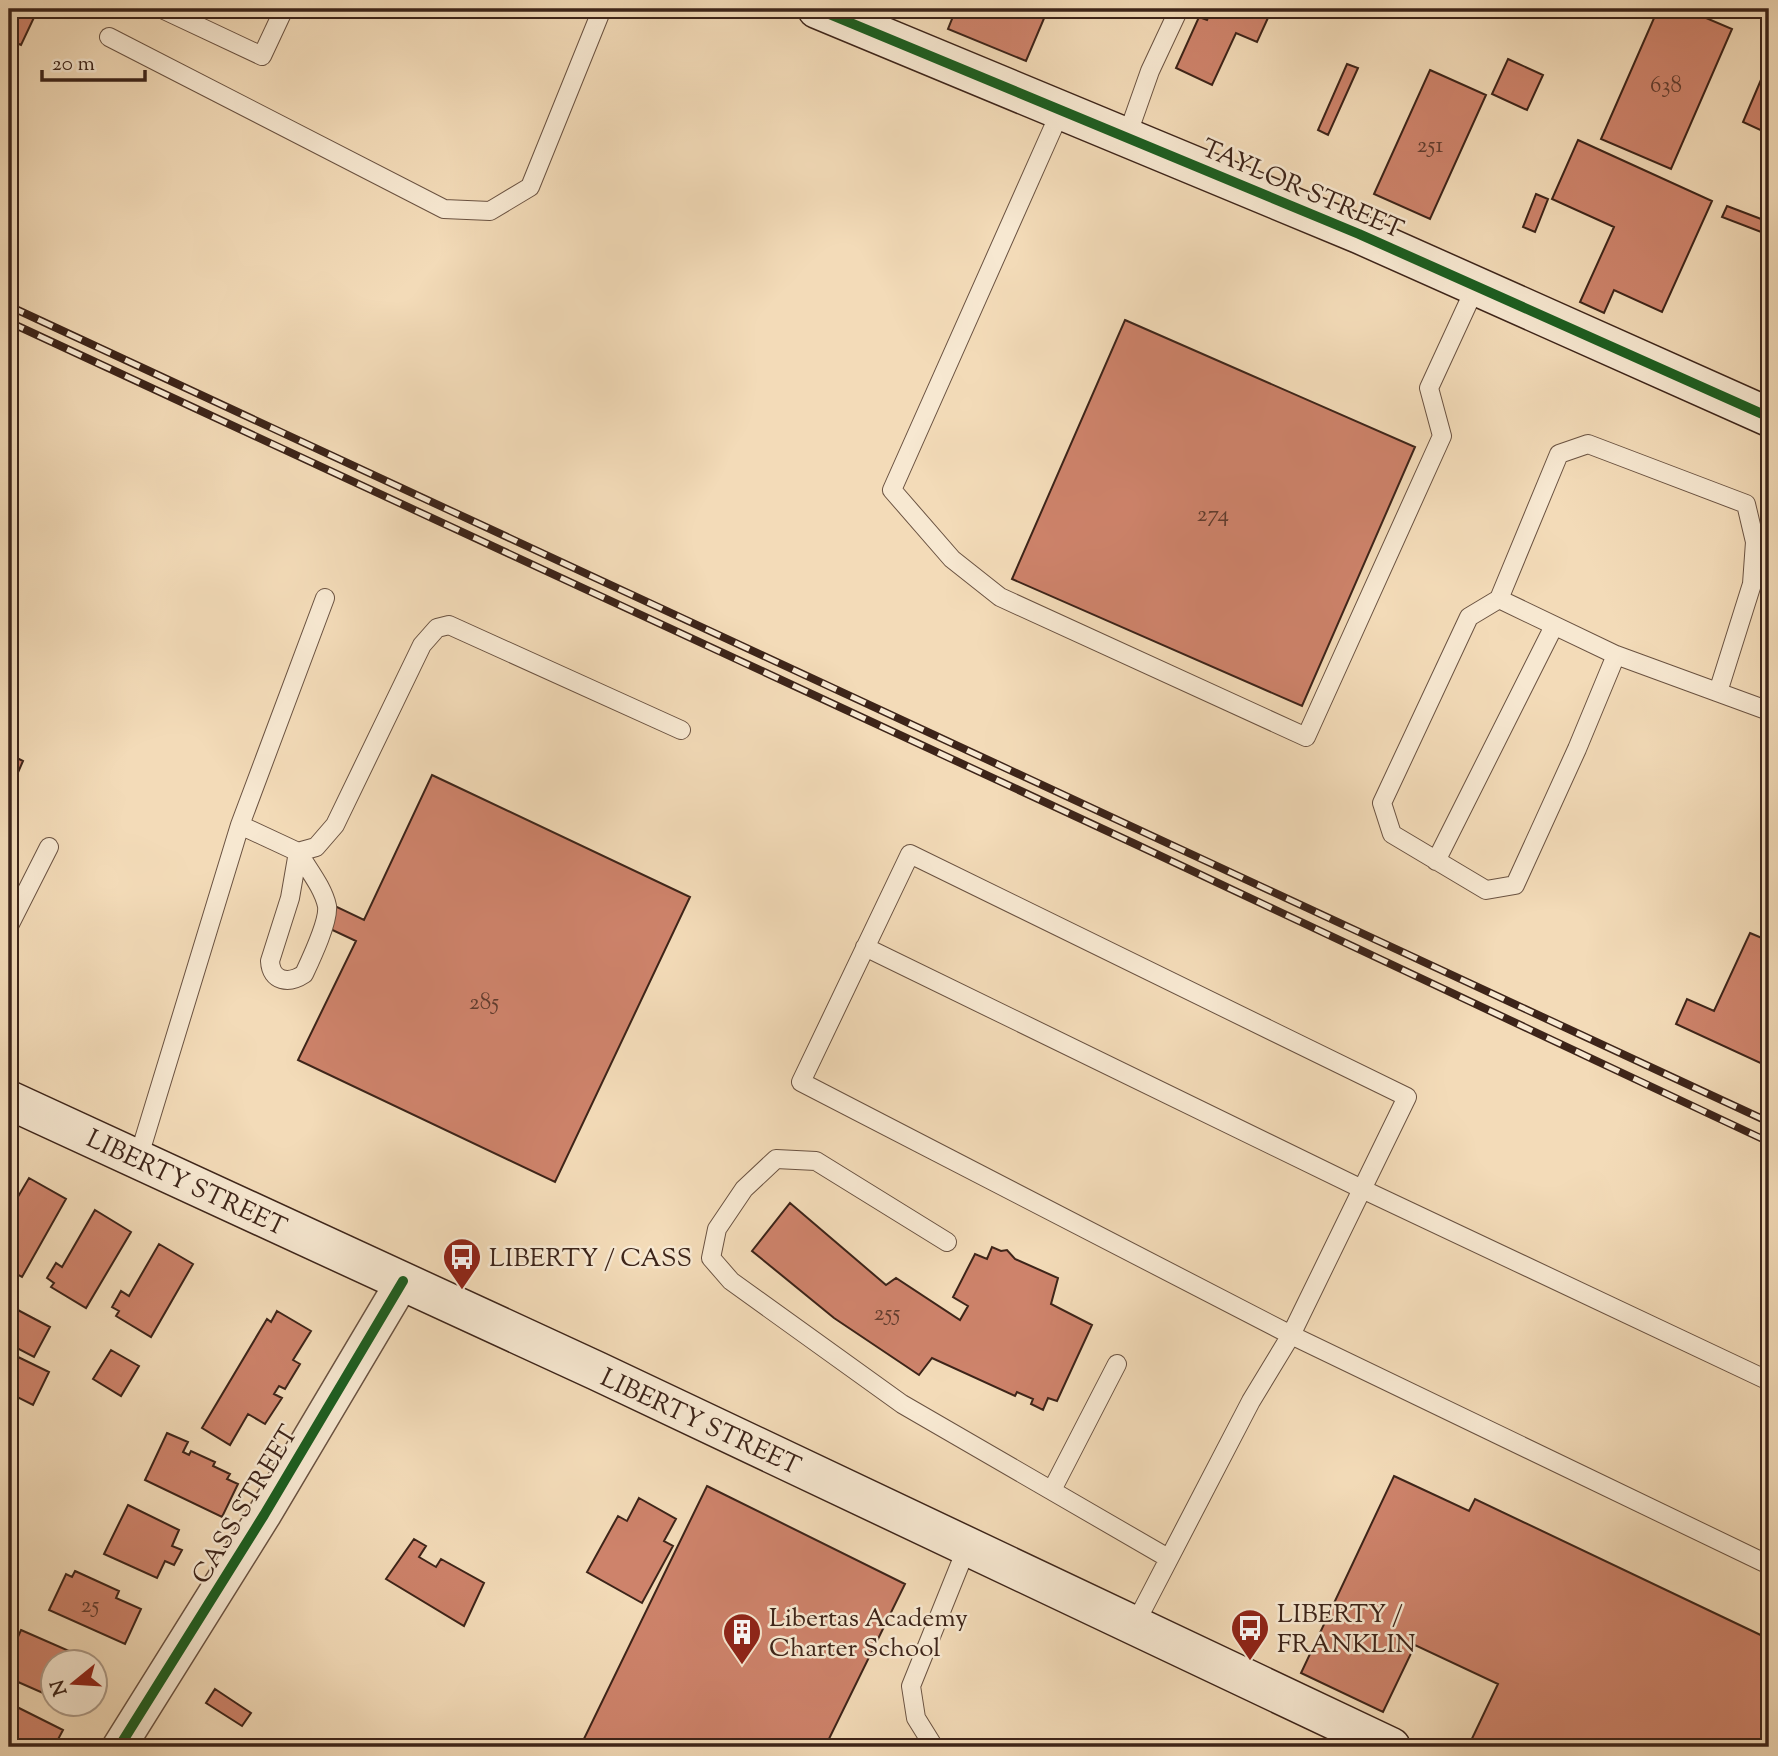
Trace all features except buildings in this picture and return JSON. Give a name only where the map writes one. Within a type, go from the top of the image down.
[{"type":"main road","name":"TAYLOR STREET","points":[[817,9],[1359,234],[1769,417]]},
{"type":"main road","name":"LIBERTY STREET","points":[[9,1100],[403,1281],[1391,1747]]},
{"type":"street","name":"CASS STREET","points":[[119,1747],[264,1515],[403,1281]]},
{"type":"lane","points":[[162,9],[262,57],[284,9]]},
{"type":"lane","points":[[109,37],[444,209],[490,211],[530,187],[602,9]]},
{"type":"lane","points":[[1126,139],[1150,71],[1179,9]]},
{"type":"lane","points":[[1061,110],[892,490],[952,559],[1000,597],[1306,737],[1442,436],[1429,388],[1476,286]]},
{"type":"lane","points":[[1616,655],[1515,885],[1486,890],[1392,834],[1382,803],[1469,617],[1499,599],[1559,454],[1588,444],[1746,504],[1755,542],[1752,584],[1718,692]]},
{"type":"lane","points":[[138,1159],[240,825],[325,598]]},
{"type":"lane","points":[[1499,599],[1616,655],[1769,711]]},
{"type":"lane","points":[[298,852],[316,847],[335,825],[422,645],[437,628],[449,625],[681,730]]},
{"type":"lane","points":[[1436,861],[1554,626]]},
{"type":"lane","points":[[240,825],[298,852],[318,886],[328,911],[304,974],[287,981],[275,975],[270,968],[270,961],[290,898],[298,852]]},
{"type":"lane","points":[[9,926],[49,848]]},
{"type":"lane","points":[[1133,1626],[1251,1401],[1292,1335],[1407,1097],[910,854],[801,1082],[1292,1335],[1769,1565]]},
{"type":"lane","points":[[865,947],[1362,1189],[1769,1381]]},
{"type":"lane","points":[[947,1242],[816,1161],[776,1160],[744,1189],[717,1229],[710,1258],[731,1281],[902,1404],[1168,1558]]},
{"type":"lane","points":[[1052,1490],[1118,1364]]},
{"type":"lane","points":[[934,1747],[916,1718],[911,1686],[967,1548]]},
{"type":"railway","points":[[9,306],[1769,1122]]},
{"type":"railway","points":[[9,322],[1133,843],[1769,1142]]},
{"type":"cycle path","points":[[817,9],[1359,234],[1769,417]]},
{"type":"cycle path","points":[[119,1747],[264,1515],[403,1281]]},
{"type":"place","name":"LIBERTY / CASS","points":[[462,1291]]},
{"type":"place","name":"LIBERTY / FRANKLIN","points":[[1250,1662]]},
{"type":"place","name":"Libertas Academy Charter School","points":[[742,1666]]}]
